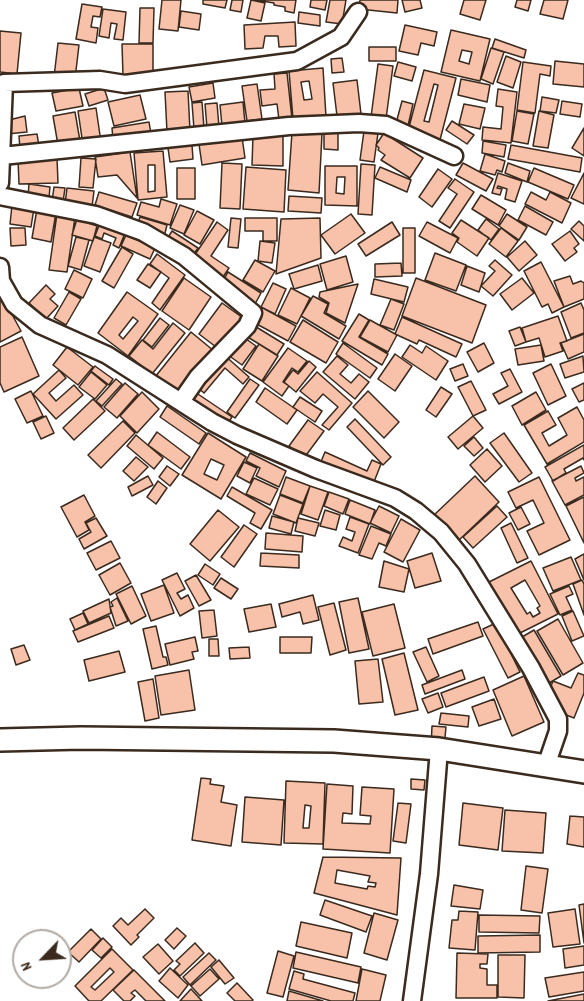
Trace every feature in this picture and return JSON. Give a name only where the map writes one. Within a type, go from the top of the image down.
[{"type":"street","points":[[0,183],[2,82],[100,80],[125,84],[297,61],[341,37],[358,12]]},
{"type":"street","points":[[2,156],[289,126],[359,123],[386,125],[454,156]]},
{"type":"street","points":[[0,196],[96,216],[143,232],[184,256],[253,313],[247,326],[198,377],[182,400]]},
{"type":"street","points":[[0,267],[1,281],[14,304],[40,325],[107,355],[182,400],[212,422],[237,435],[395,498],[416,511],[441,532],[467,564],[531,668],[558,719],[558,731],[546,766]]},
{"type":"street","points":[[0,740],[334,741],[439,749],[584,772]]},
{"type":"street","points":[[412,1001],[429,874],[439,749]]},
{"type":"building","points":[[162,0],[181,0],[178,31],[159,29]]},
{"type":"building","points":[[203,0],[227,0],[225,8],[203,4]]},
{"type":"building","points":[[232,0],[243,0],[241,12],[230,10]]},
{"type":"building","points":[[251,0],[265,3],[261,21],[247,18]]},
{"type":"building","points":[[256,0],[296,0],[294,13],[285,11],[285,7],[274,5],[274,3]]},
{"type":"building","points":[[311,0],[327,0],[325,10],[310,7]]},
{"type":"building","points":[[330,0],[346,0],[342,24],[326,22]]},
{"type":"building","points":[[360,0],[398,0],[397,13],[359,9]]},
{"type":"building","points":[[402,0],[420,0],[422,8],[405,12]]},
{"type":"building","points":[[464,0],[486,0],[480,20],[460,14]]},
{"type":"building","points":[[517,0],[531,0],[528,11],[515,7]]},
{"type":"building","points":[[544,0],[568,0],[563,19],[540,14]]},
{"type":"building","points":[[82,4],[102,7],[100,17],[93,16],[91,27],[98,28],[96,43],[76,39]]},
{"type":"building","points":[[140,8],[154,8],[153,43],[139,43]]},
{"type":"building","points":[[103,9],[126,12],[123,40],[114,39],[117,24],[111,23],[109,38],[99,36]]},
{"type":"building","points":[[181,11],[201,14],[199,30],[179,27]]},
{"type":"building","points":[[299,12],[320,15],[320,26],[298,23]]},
{"type":"building","points":[[295,22],[296,46],[279,47],[278,36],[265,36],[263,48],[245,49],[244,25]]},
{"type":"building","points":[[405,25],[437,32],[434,46],[421,43],[418,55],[399,51]]},
{"type":"building","points":[[451,30],[490,39],[480,81],[441,72]],"holes":[[[462,50],[472,52],[469,64],[459,61]]]},
{"type":"building","points":[[0,31],[21,33],[17,74],[0,72]]},
{"type":"building","points":[[495,39],[526,50],[524,58],[492,48]]},
{"type":"building","points":[[58,43],[79,45],[75,79],[54,77]]},
{"type":"building","points":[[122,44],[153,44],[153,76],[123,76]]},
{"type":"building","points":[[369,47],[396,47],[396,61],[369,61]]},
{"type":"building","points":[[491,48],[504,52],[493,84],[481,79]]},
{"type":"building","points":[[506,56],[521,62],[513,88],[497,82]]},
{"type":"building","points":[[342,58],[344,72],[332,73],[331,59]]},
{"type":"building","points":[[555,61],[584,64],[584,87],[553,84]]},
{"type":"building","points":[[398,62],[416,67],[412,81],[394,76]]},
{"type":"building","points":[[523,62],[551,66],[550,76],[540,74],[535,113],[517,110]]},
{"type":"building","points":[[378,64],[393,66],[386,119],[371,117]]},
{"type":"building","points":[[323,68],[326,117],[293,119],[289,71]],"holes":[[[309,81],[312,99],[304,100],[301,82]]]},
{"type":"building","points":[[424,70],[456,78],[440,140],[408,131]]},
{"type":"building","points":[[287,73],[292,119],[279,120],[277,104],[262,106],[260,90],[275,89],[274,74]]},
{"type":"building","points":[[461,79],[490,85],[487,102],[458,95]]},
{"type":"building","points":[[357,80],[361,114],[337,116],[333,83]]},
{"type":"building","points":[[213,83],[215,98],[192,102],[189,87]]},
{"type":"building","points":[[257,84],[262,119],[247,121],[242,86]]},
{"type":"building","points":[[434,84],[438,85],[429,122],[424,121]]},
{"type":"building","points":[[79,88],[83,106],[56,111],[52,93]]},
{"type":"building","points":[[104,88],[108,100],[89,106],[85,94]]},
{"type":"building","points":[[498,89],[517,92],[511,143],[482,140],[483,127],[501,129],[503,107],[496,106]]},
{"type":"building","points":[[188,91],[190,131],[167,132],[165,92]]},
{"type":"building","points":[[140,95],[146,119],[114,126],[108,102]]},
{"type":"building","points":[[542,97],[559,100],[556,113],[540,111]]},
{"type":"building","points":[[402,101],[413,104],[407,130],[395,127]]},
{"type":"building","points":[[562,101],[582,104],[580,117],[560,114]]},
{"type":"building","points":[[202,102],[204,128],[194,129],[192,103]]},
{"type":"building","points":[[243,102],[245,123],[222,126],[220,105]]},
{"type":"building","points":[[217,103],[219,127],[207,128],[205,104]]},
{"type":"building","points":[[464,104],[485,108],[480,129],[459,124]]},
{"type":"building","points":[[96,108],[101,142],[83,145],[78,111]]},
{"type":"building","points":[[517,111],[534,114],[528,144],[512,141]]},
{"type":"building","points":[[539,111],[554,115],[548,148],[533,146]]},
{"type":"building","points":[[75,112],[80,141],[58,145],[53,116]]},
{"type":"building","points":[[25,116],[27,132],[7,134],[9,120]]},
{"type":"building","points":[[452,121],[474,135],[467,144],[446,130]]},
{"type":"building","points":[[149,122],[151,134],[113,140],[112,128]]},
{"type":"building","points":[[584,128],[584,156],[572,148]]},
{"type":"building","points":[[324,129],[338,130],[338,150],[324,149]]},
{"type":"building","points":[[364,131],[378,133],[374,162],[360,160]]},
{"type":"building","points":[[292,132],[322,134],[319,193],[288,190]]},
{"type":"building","points":[[384,133],[423,158],[410,178],[381,160],[385,155],[378,150],[376,145]]},
{"type":"building","points":[[37,134],[39,146],[20,149],[19,136]]},
{"type":"building","points":[[253,135],[283,135],[283,166],[252,165]]},
{"type":"building","points":[[242,137],[245,158],[202,165],[199,144]]},
{"type":"building","points":[[483,141],[506,145],[504,157],[482,153]]},
{"type":"building","points":[[192,145],[193,159],[170,162],[168,148]]},
{"type":"building","points":[[511,145],[582,158],[580,172],[508,159]]},
{"type":"building","points":[[163,151],[167,197],[138,200],[134,153]]},
{"type":"building","points":[[130,152],[137,198],[117,175],[98,177],[95,157]]},
{"type":"building","points":[[485,154],[505,161],[502,172],[497,170],[495,175],[480,171]]},
{"type":"building","points":[[57,158],[58,183],[19,184],[18,160]]},
{"type":"building","points":[[81,158],[96,159],[93,188],[79,187]]},
{"type":"building","points":[[222,163],[242,164],[240,209],[220,208]]},
{"type":"building","points":[[463,163],[493,179],[486,191],[456,175]]},
{"type":"building","points":[[508,163],[530,171],[527,182],[505,173]]},
{"type":"building","points":[[361,164],[375,165],[372,215],[358,214]]},
{"type":"building","points":[[148,165],[155,165],[155,191],[148,192]]},
{"type":"building","points":[[325,166],[357,166],[357,206],[325,205]]},
{"type":"building","points":[[246,167],[286,170],[284,212],[243,209]]},
{"type":"building","points":[[380,167],[411,180],[407,192],[375,178]]},
{"type":"building","points":[[177,168],[195,168],[195,199],[177,199]]},
{"type":"building","points":[[534,168],[574,185],[568,199],[528,182]]},
{"type":"building","points":[[438,169],[452,179],[432,207],[419,197]]},
{"type":"building","points":[[498,173],[522,181],[515,202],[505,199],[507,189],[498,186],[497,188],[502,189],[500,195],[492,193]]},
{"type":"building","points":[[584,173],[584,204],[571,198]]},
{"type":"building","points":[[337,177],[345,177],[344,194],[336,193]]},
{"type":"building","points":[[455,179],[474,192],[450,228],[439,221],[457,194],[448,188]]},
{"type":"building","points":[[29,184],[50,187],[49,198],[28,196]]},
{"type":"building","points":[[54,187],[65,188],[63,202],[52,201]]},
{"type":"building","points":[[67,188],[94,191],[92,207],[65,204]]},
{"type":"building","points":[[99,192],[137,203],[132,217],[95,205]]},
{"type":"building","points":[[531,192],[546,200],[550,192],[571,203],[562,223],[525,204]]},
{"type":"building","points":[[481,195],[506,210],[498,225],[472,209]]},
{"type":"building","points":[[289,196],[322,198],[321,213],[288,211]]},
{"type":"building","points":[[161,199],[177,204],[170,225],[137,215],[141,202],[159,207]]},
{"type":"building","points":[[12,205],[34,208],[31,227],[10,224]]},
{"type":"building","points":[[180,205],[194,210],[184,234],[170,228]]},
{"type":"building","points":[[525,206],[553,222],[546,235],[518,220]]},
{"type":"building","points":[[37,209],[56,213],[51,242],[32,238]]},
{"type":"building","points":[[197,211],[214,220],[200,244],[184,235]]},
{"type":"building","points":[[57,214],[75,217],[67,272],[49,270]]},
{"type":"building","points":[[351,214],[365,233],[335,254],[321,235]]},
{"type":"building","points":[[507,214],[527,227],[519,240],[499,226]]},
{"type":"building","points":[[140,217],[167,225],[164,237],[136,228]]},
{"type":"building","points":[[231,218],[241,219],[238,248],[228,247]]},
{"type":"building","points":[[245,218],[277,218],[277,241],[263,241],[263,231],[245,231]]},
{"type":"building","points":[[320,218],[321,258],[276,274],[281,219]]},
{"type":"building","points":[[77,219],[97,226],[93,241],[72,235]]},
{"type":"building","points":[[486,219],[499,229],[491,240],[478,230]]},
{"type":"building","points":[[461,220],[489,238],[477,256],[457,242],[459,238],[452,233]]},
{"type":"building","points":[[579,221],[584,226],[584,241],[571,229]]},
{"type":"building","points":[[217,222],[228,230],[211,256],[229,268],[221,280],[192,259]]},
{"type":"building","points":[[392,222],[400,235],[366,256],[358,244]]},
{"type":"building","points":[[427,222],[458,238],[450,253],[419,236]]},
{"type":"building","points":[[100,223],[125,233],[119,248],[113,245],[116,238],[104,233],[102,239],[95,236]]},
{"type":"building","points":[[10,228],[25,228],[26,245],[11,246]]},
{"type":"building","points":[[403,228],[415,228],[415,273],[403,273]]},
{"type":"building","points":[[501,228],[518,241],[506,257],[489,244]]},
{"type":"building","points":[[172,231],[198,248],[191,258],[166,241]]},
{"type":"building","points":[[570,231],[579,244],[574,248],[577,252],[565,261],[552,244]]},
{"type":"building","points":[[126,235],[155,248],[150,259],[121,246]]},
{"type":"building","points":[[76,237],[89,240],[81,270],[68,266]]},
{"type":"building","points":[[94,237],[111,243],[100,272],[84,266]]},
{"type":"building","points":[[260,241],[275,243],[272,263],[258,261]]},
{"type":"building","points":[[525,241],[537,255],[519,271],[507,257]]},
{"type":"building","points":[[122,247],[133,254],[114,288],[102,281]]},
{"type":"building","points":[[435,253],[466,265],[456,291],[425,280]]},
{"type":"building","points":[[157,254],[185,275],[160,310],[152,303],[169,278],[150,264]]},
{"type":"building","points":[[346,256],[353,282],[327,290],[320,264]]},
{"type":"building","points":[[255,260],[275,271],[263,292],[243,280]]},
{"type":"building","points":[[495,260],[512,275],[493,296],[481,286],[495,271],[489,266]]},
{"type":"building","points":[[541,262],[564,307],[552,313],[548,304],[542,307],[524,271]]},
{"type":"building","points":[[401,263],[402,276],[375,277],[375,264]]},
{"type":"building","points":[[148,264],[161,272],[150,288],[137,280]]},
{"type":"building","points":[[318,265],[322,281],[294,289],[289,274]]},
{"type":"building","points":[[467,266],[485,273],[479,292],[461,285]]},
{"type":"building","points":[[74,270],[92,279],[83,298],[65,289]]},
{"type":"building","points":[[228,272],[261,293],[255,304],[222,283]]},
{"type":"building","points":[[570,276],[573,284],[581,281],[584,283],[584,299],[564,307],[554,281]]},
{"type":"building","points":[[184,278],[211,297],[189,330],[162,311]]},
{"type":"building","points":[[416,278],[486,305],[472,343],[402,316]]},
{"type":"building","points":[[522,278],[534,293],[512,310],[500,294]]},
{"type":"building","points":[[374,279],[408,287],[404,302],[371,294]]},
{"type":"building","points":[[273,283],[286,289],[275,314],[261,307]]},
{"type":"building","points":[[358,284],[345,323],[326,313],[329,303],[319,297],[320,292]]},
{"type":"building","points":[[46,285],[55,294],[50,299],[58,306],[46,319],[29,303]]},
{"type":"building","points":[[291,288],[310,298],[297,324],[278,315]]},
{"type":"building","points":[[69,292],[81,299],[66,325],[54,318]]},
{"type":"building","points":[[127,292],[158,314],[128,356],[98,333]],"holes":[[[133,317],[138,321],[123,339],[119,335]]]},
{"type":"building","points":[[0,295],[21,331],[0,342]]},
{"type":"building","points":[[313,296],[328,304],[324,313],[346,326],[339,339],[301,316]]},
{"type":"building","points":[[391,299],[404,304],[394,330],[380,325]]},
{"type":"building","points":[[222,303],[243,318],[220,350],[199,334]]},
{"type":"building","points":[[581,303],[584,310],[584,333],[571,338],[561,312]]},
{"type":"building","points":[[261,307],[296,326],[288,341],[253,322]]},
{"type":"building","points":[[359,314],[369,320],[359,337],[388,354],[382,365],[342,341]]},
{"type":"building","points":[[558,316],[567,341],[560,343],[563,351],[545,357],[539,338],[526,342],[522,328]]},
{"type":"building","points":[[402,317],[462,344],[456,357],[419,340],[417,344],[395,334]]},
{"type":"building","points":[[160,318],[169,325],[152,347],[143,340]]},
{"type":"building","points":[[303,320],[338,342],[326,363],[290,342]]},
{"type":"building","points":[[370,320],[397,335],[388,352],[360,337]]},
{"type":"building","points":[[173,323],[185,333],[152,374],[129,356],[142,340],[153,349]]},
{"type":"building","points":[[253,325],[284,344],[277,355],[246,336]]},
{"type":"building","points":[[520,327],[526,342],[515,346],[509,331]]},
{"type":"building","points":[[191,332],[214,351],[178,395],[155,377]]},
{"type":"building","points":[[584,334],[584,352],[568,359],[561,343]]},
{"type":"building","points":[[242,336],[256,346],[242,365],[228,355]]},
{"type":"building","points":[[22,337],[39,376],[4,392],[0,383],[0,347]]},
{"type":"building","points":[[343,343],[377,368],[370,378],[336,354]]},
{"type":"building","points":[[484,343],[494,363],[478,372],[467,352]]},
{"type":"building","points":[[259,344],[278,356],[262,381],[243,369]]},
{"type":"building","points":[[410,345],[422,353],[426,346],[448,361],[436,380],[402,357]]},
{"type":"building","points":[[541,345],[544,361],[518,365],[515,349]]},
{"type":"building","points":[[67,347],[93,367],[78,385],[53,365]]},
{"type":"building","points":[[288,348],[307,361],[298,372],[292,368],[283,382],[289,386],[282,396],[263,382]]},
{"type":"building","points":[[223,354],[249,377],[243,384],[225,368],[204,393],[196,386]]},
{"type":"building","points":[[395,354],[412,366],[395,391],[378,379]]},
{"type":"building","points":[[337,356],[348,365],[340,374],[351,383],[359,374],[369,382],[355,399],[323,372]]},
{"type":"building","points":[[583,356],[584,372],[565,378],[560,364]]},
{"type":"building","points":[[309,361],[316,367],[296,392],[284,382],[293,370],[298,374]]},
{"type":"building","points":[[463,364],[468,376],[455,381],[450,369]]},
{"type":"building","points":[[551,364],[566,396],[548,405],[533,373]]},
{"type":"building","points":[[95,366],[113,379],[109,385],[91,371]]},
{"type":"building","points":[[510,369],[522,392],[499,404],[493,394],[508,386],[501,373]]},
{"type":"building","points":[[59,370],[66,378],[49,393],[56,401],[74,385],[83,395],[56,419],[33,394]]},
{"type":"building","points":[[91,372],[107,385],[95,399],[79,387]]},
{"type":"building","points":[[317,372],[352,403],[329,430],[322,425],[338,407],[323,394],[315,403],[300,391]]},
{"type":"building","points":[[116,379],[122,384],[102,406],[96,401]]},
{"type":"building","points":[[250,379],[259,385],[235,418],[227,412]]},
{"type":"building","points":[[471,381],[486,410],[473,416],[458,387]]},
{"type":"building","points":[[125,383],[138,394],[117,418],[104,407]]},
{"type":"building","points":[[584,383],[584,400],[579,402],[572,389]]},
{"type":"building","points":[[441,387],[452,394],[436,417],[426,410]]},
{"type":"building","points":[[265,388],[297,410],[287,424],[256,402]]},
{"type":"building","points":[[192,390],[232,417],[227,424],[188,396]]},
{"type":"building","points":[[31,391],[43,416],[27,423],[15,399]]},
{"type":"building","points":[[368,391],[399,422],[384,438],[353,407]]},
{"type":"building","points":[[142,392],[159,409],[137,433],[120,416]]},
{"type":"building","points":[[536,392],[546,410],[522,425],[512,406]]},
{"type":"building","points":[[300,397],[322,411],[315,422],[293,407]]},
{"type":"building","points":[[93,399],[105,411],[74,440],[63,428]]},
{"type":"building","points":[[167,406],[206,433],[199,444],[160,417]]},
{"type":"building","points":[[577,407],[584,420],[584,442],[547,464],[524,425],[548,411],[556,425],[542,433],[549,446],[567,435],[558,418]]},
{"type":"building","points":[[46,416],[54,433],[41,439],[33,422]]},
{"type":"building","points":[[473,416],[483,428],[458,449],[448,437]]},
{"type":"building","points":[[355,419],[391,457],[383,465],[347,427]]},
{"type":"building","points":[[308,420],[324,431],[304,458],[289,446]]},
{"type":"building","points":[[123,421],[135,433],[101,468],[88,455]]},
{"type":"building","points":[[157,432],[190,457],[181,469],[148,445]]},
{"type":"building","points":[[208,433],[246,457],[221,499],[182,475]]},
{"type":"building","points":[[504,433],[532,473],[519,482],[490,443]]},
{"type":"building","points":[[136,435],[163,458],[154,469],[127,446]]},
{"type":"building","points":[[474,437],[483,448],[474,456],[464,446]]},
{"type":"building","points":[[584,445],[584,460],[583,458],[564,469],[566,473],[553,481],[545,467]]},
{"type":"building","points":[[487,449],[502,466],[485,482],[470,465]]},
{"type":"building","points":[[325,452],[367,471],[372,460],[381,464],[372,487],[320,464]]},
{"type":"building","points":[[250,453],[286,471],[279,487],[256,476],[260,468],[246,461]]},
{"type":"building","points":[[136,457],[148,467],[134,481],[123,471]]},
{"type":"building","points":[[211,459],[224,465],[217,480],[204,474]]},
{"type":"building","points":[[244,462],[257,468],[250,483],[237,476]]},
{"type":"building","points":[[167,466],[179,474],[170,486],[159,477]]},
{"type":"building","points":[[581,466],[584,473],[575,478],[576,481],[584,477],[584,495],[565,505],[552,481]]},
{"type":"building","points":[[148,476],[153,485],[132,496],[128,487]]},
{"type":"building","points":[[475,476],[499,502],[457,542],[433,516]]},
{"type":"building","points":[[286,477],[310,486],[303,503],[280,494]]},
{"type":"building","points":[[539,477],[570,540],[539,555],[527,531],[544,523],[533,500],[516,508],[508,492]]},
{"type":"building","points":[[254,478],[278,489],[270,505],[246,494]]},
{"type":"building","points":[[158,481],[167,488],[156,504],[147,497]]},
{"type":"building","points":[[310,486],[328,492],[318,520],[301,514]]},
{"type":"building","points":[[232,487],[272,510],[261,529],[250,523],[255,513],[227,496]]},
{"type":"building","points":[[329,492],[349,499],[343,514],[324,506]]},
{"type":"building","points":[[84,495],[95,516],[85,522],[89,530],[77,537],[61,507]]},
{"type":"building","points":[[280,495],[303,504],[296,523],[273,514]]},
{"type":"building","points":[[584,497],[584,543],[566,506]]},
{"type":"building","points":[[350,500],[375,510],[370,524],[345,514]]},
{"type":"building","points":[[379,506],[399,516],[391,533],[370,523]]},
{"type":"building","points":[[497,506],[507,517],[473,548],[463,537]]},
{"type":"building","points":[[521,507],[530,524],[518,530],[509,513]]},
{"type":"building","points":[[218,510],[239,527],[210,561],[190,544]]},
{"type":"building","points":[[325,510],[340,515],[336,530],[320,526]]},
{"type":"building","points":[[272,516],[294,522],[291,534],[269,528]]},
{"type":"building","points":[[350,517],[369,524],[358,553],[339,546],[343,537],[352,541],[355,532],[346,529]]},
{"type":"building","points":[[96,518],[107,536],[84,549],[79,539],[91,532],[86,523]]},
{"type":"building","points":[[298,518],[319,523],[315,536],[295,531]]},
{"type":"building","points":[[401,519],[420,530],[403,562],[384,552]]},
{"type":"building","points":[[511,523],[528,558],[517,563],[501,528]]},
{"type":"building","points":[[244,525],[257,534],[234,567],[221,557]]},
{"type":"building","points":[[371,526],[391,534],[386,546],[379,543],[372,559],[359,555]]},
{"type":"building","points":[[266,533],[303,536],[302,552],[265,549]]},
{"type":"building","points":[[111,541],[120,558],[96,570],[87,553]]},
{"type":"building","points":[[261,553],[299,555],[299,568],[260,566]]},
{"type":"building","points":[[432,553],[441,581],[415,588],[407,561]]},
{"type":"building","points":[[584,554],[584,580],[575,559]]},
{"type":"building","points":[[571,557],[581,580],[553,591],[543,568]]},
{"type":"building","points":[[384,561],[409,569],[404,592],[379,587]]},
{"type":"building","points":[[531,561],[558,614],[514,636],[487,583]],"holes":[[[525,580],[540,606],[537,608],[540,613],[533,617],[530,612],[527,614],[511,588]]]},
{"type":"building","points":[[120,563],[131,583],[110,595],[99,575]]},
{"type":"building","points":[[205,564],[220,574],[213,585],[198,575]]},
{"type":"building","points":[[177,573],[185,589],[177,593],[181,599],[188,595],[194,608],[180,616],[162,580]]},
{"type":"building","points":[[196,575],[211,600],[199,606],[185,581]]},
{"type":"building","points":[[221,578],[238,589],[231,599],[214,588]]},
{"type":"building","points":[[582,580],[584,584],[584,615],[573,584]]},
{"type":"building","points":[[164,585],[174,613],[151,621],[141,594]]},
{"type":"building","points":[[132,586],[146,616],[131,624],[116,594]]},
{"type":"building","points":[[569,586],[573,594],[566,597],[572,610],[560,615],[550,594]]},
{"type":"building","points":[[313,595],[319,620],[303,624],[300,612],[282,617],[279,604]]},
{"type":"building","points":[[117,598],[128,621],[116,626],[110,607],[113,606],[111,602]]},
{"type":"building","points":[[358,598],[369,649],[349,653],[339,602]]},
{"type":"building","points":[[109,599],[111,613],[89,623],[83,611]]},
{"type":"building","points":[[334,603],[346,650],[330,655],[318,607]]},
{"type":"building","points":[[271,604],[276,627],[249,632],[244,609]]},
{"type":"building","points":[[394,604],[405,648],[373,656],[362,612]]},
{"type":"building","points":[[214,610],[217,636],[202,638],[199,611]]},
{"type":"building","points":[[573,611],[584,636],[572,641],[562,616]]},
{"type":"building","points":[[83,613],[88,624],[75,630],[70,619]]},
{"type":"building","points":[[109,616],[114,628],[78,642],[73,631]]},
{"type":"building","points":[[558,619],[583,663],[563,675],[537,631]]},
{"type":"building","points":[[478,622],[483,636],[433,654],[428,639]]},
{"type":"building","points":[[496,623],[520,672],[508,678],[483,629]]},
{"type":"building","points":[[156,626],[163,657],[166,657],[168,665],[152,669],[143,629]]},
{"type":"building","points":[[534,630],[561,676],[544,686],[517,640]]},
{"type":"building","points":[[195,637],[198,651],[192,652],[194,659],[170,665],[165,644]]},
{"type":"building","points":[[280,637],[312,637],[311,653],[280,653]]},
{"type":"building","points":[[209,639],[218,639],[219,656],[209,656]]},
{"type":"building","points":[[24,645],[30,660],[16,665],[11,649]]},
{"type":"building","points":[[249,647],[250,658],[230,659],[229,648]]},
{"type":"building","points":[[426,647],[439,676],[427,682],[413,652]]},
{"type":"building","points":[[119,651],[125,672],[89,681],[84,660]]},
{"type":"building","points":[[404,653],[418,710],[395,715],[382,659]]},
{"type":"building","points":[[378,659],[383,702],[359,704],[355,661]]},
{"type":"building","points":[[189,670],[195,710],[161,715],[155,676]]},
{"type":"building","points":[[462,670],[465,679],[425,694],[422,685]]},
{"type":"building","points":[[578,673],[584,675],[584,693],[574,718],[556,711],[549,691],[553,681],[571,688]]},
{"type":"building","points":[[524,676],[544,722],[512,736],[493,690]]},
{"type":"building","points":[[484,677],[489,691],[446,707],[441,693]]},
{"type":"building","points":[[153,679],[159,718],[145,721],[138,682]]},
{"type":"building","points":[[438,693],[443,707],[428,713],[422,699]]},
{"type":"building","points":[[494,699],[501,719],[479,726],[472,707]]},
{"type":"building","points":[[441,713],[469,716],[468,727],[439,724]]},
{"type":"building","points":[[432,726],[446,727],[444,748],[431,747]]},
{"type":"building","points":[[201,778],[211,779],[210,784],[224,786],[221,802],[237,805],[231,846],[192,840]]},
{"type":"building","points":[[411,779],[425,780],[424,790],[411,789]]},
{"type":"building","points":[[286,781],[325,783],[323,844],[284,843]]},
{"type":"building","points":[[327,784],[353,786],[352,814],[343,813],[342,823],[370,824],[371,816],[360,815],[362,787],[394,789],[390,853],[323,849]]},
{"type":"building","points":[[245,797],[284,800],[281,845],[242,842]]},
{"type":"building","points":[[398,803],[411,804],[406,843],[393,841]]},
{"type":"building","points":[[463,803],[503,808],[498,850],[459,845]]},
{"type":"building","points":[[305,805],[311,806],[309,828],[303,828]]},
{"type":"building","points":[[505,810],[546,813],[543,853],[502,851]]},
{"type":"building","points":[[570,816],[584,817],[584,847],[567,844]]},
{"type":"building","points":[[323,857],[401,858],[397,915],[314,893]],"holes":[[[337,870],[370,876],[368,882],[376,883],[375,887],[368,886],[367,889],[335,883]]]},
{"type":"building","points":[[526,866],[548,869],[542,913],[521,910]]},
{"type":"building","points":[[454,885],[483,890],[480,909],[451,906]]},
{"type":"building","points":[[325,900],[372,916],[366,932],[320,915]]},
{"type":"building","points":[[584,904],[584,943],[579,905]]},
{"type":"building","points":[[145,909],[154,918],[137,935],[139,937],[131,945],[113,926],[121,918],[128,925]]},
{"type":"building","points":[[575,909],[580,944],[553,947],[548,913]]},
{"type":"building","points":[[459,911],[478,912],[475,950],[449,948],[452,920],[458,920]]},
{"type":"building","points":[[374,913],[398,920],[387,960],[364,953]]},
{"type":"building","points":[[479,915],[540,916],[539,933],[479,932]]},
{"type":"building","points":[[301,922],[352,933],[347,958],[296,946]]},
{"type":"building","points":[[177,928],[186,936],[174,949],[165,940]]},
{"type":"building","points":[[91,929],[101,939],[79,962],[72,956],[72,948]]},
{"type":"building","points":[[540,935],[540,952],[478,953],[478,936]]},
{"type":"building","points":[[103,938],[112,947],[101,958],[92,950]]},
{"type":"building","points":[[195,943],[204,953],[180,976],[174,970],[180,964],[176,961]]},
{"type":"building","points":[[158,944],[173,961],[159,974],[143,957]]},
{"type":"building","points":[[584,946],[584,965],[565,968],[563,949]]},
{"type":"building","points":[[112,949],[133,970],[101,1001],[89,1001],[75,986]]},
{"type":"building","points":[[278,951],[294,956],[283,997],[267,993]]},
{"type":"building","points":[[296,952],[361,967],[358,983],[293,968]]},
{"type":"building","points":[[209,953],[216,960],[190,985],[183,977]]},
{"type":"building","points":[[457,953],[488,954],[487,964],[480,964],[480,968],[487,969],[487,985],[497,985],[497,998],[456,998]]},
{"type":"building","points":[[498,955],[525,955],[524,998],[498,997]]},
{"type":"building","points":[[219,960],[234,978],[225,984],[211,967]]},
{"type":"building","points":[[110,968],[114,972],[95,990],[91,987]]},
{"type":"building","points":[[170,968],[188,985],[178,998],[159,981]]},
{"type":"building","points":[[210,969],[219,979],[200,996],[191,986]]},
{"type":"building","points":[[362,969],[386,975],[380,1001],[356,1001]]},
{"type":"building","points":[[134,970],[165,1001],[146,1001],[135,990],[131,993],[135,996],[130,1001],[124,1001],[113,990]]},
{"type":"building","points":[[294,971],[304,974],[303,979],[355,993],[353,1001],[331,1001],[289,989]]},
{"type":"building","points":[[584,972],[584,991],[549,997],[545,978]]},
{"type":"building","points":[[237,983],[252,1001],[235,1001],[227,993]]},
{"type":"building","points":[[191,989],[202,1001],[180,1001]]},
{"type":"building","points":[[289,991],[323,1001],[287,1001]]},
{"type":"building","points":[[584,994],[584,1001],[548,1001]]}]
